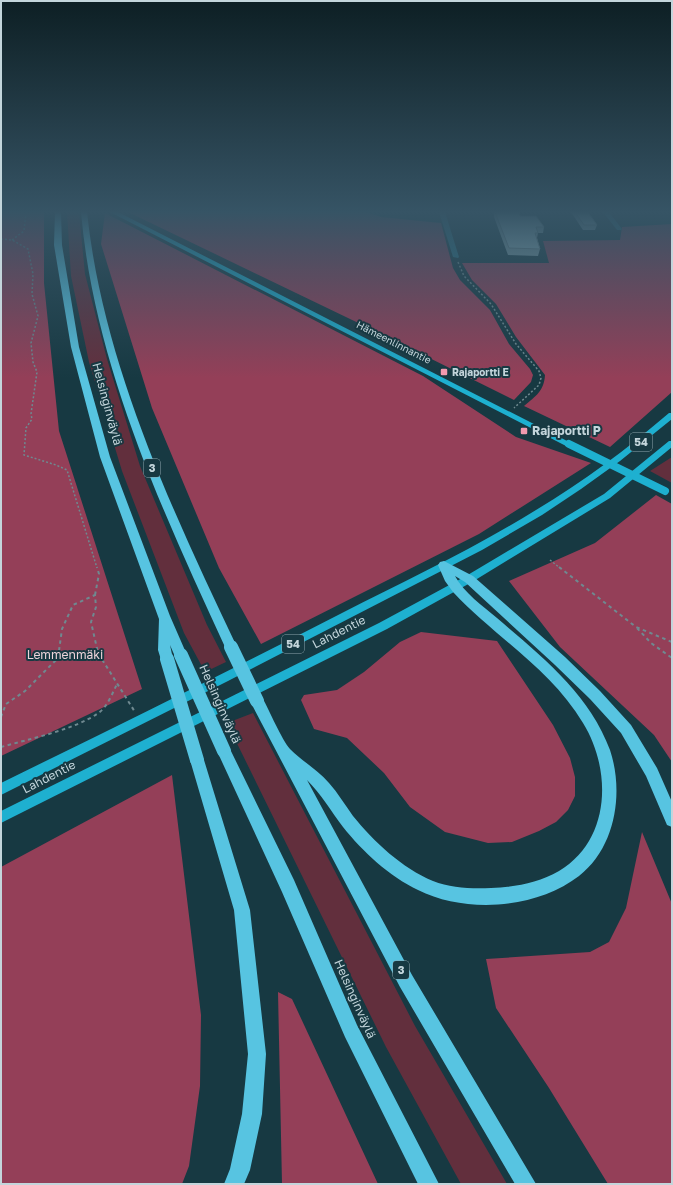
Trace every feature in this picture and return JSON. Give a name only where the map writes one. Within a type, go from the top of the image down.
[{"type":"highway","name":"Helsinginväylä","points":[[62,267],[75,347],[105,457],[164,616],[180,655],[224,751],[288,886],[351,1031],[429,1184]]},
{"type":"highway","name":"Helsinginväylä","points":[[91,267],[128,403],[171,516],[231,647],[284,752]]},
{"type":"highway","points":[[444,566],[469,579],[595,694],[626,730],[652,773],[672,820]]},
{"type":"highway","points":[[284,752],[320,783],[353,827],[376,852],[397,867],[434,888],[456,894],[478,896],[518,893],[535,890],[561,878],[583,863],[606,823],[610,805],[611,785],[608,766],[596,734],[573,698],[550,673],[454,586],[444,566]]},
{"type":"highway","points":[[164,616],[164,650],[242,910],[257,1054],[252,1114],[240,1170],[234,1184]]},
{"type":"highway","name":"3","points":[[284,752],[406,981],[526,1184]]},
{"type":"main road","name":"Hämeenlinnantie","points":[[221,267],[507,413],[668,493]]},
{"type":"main road","name":"Lahdentie","points":[[1,788],[286,647],[444,566],[519,525],[582,484],[634,447],[672,415]]},
{"type":"main road","name":"Lahdentie","points":[[1,817],[382,626],[469,579],[607,496],[672,443]]},
{"type":"path","points":[[32,267],[33,274],[32,294],[38,316],[31,343],[32,362],[37,372],[31,414],[32,419],[26,428],[24,455],[32,459],[56,464],[67,470],[99,574],[95,595],[96,607],[91,622],[98,653],[139,720]]},
{"type":"path","points":[[460,267],[464,276],[491,304],[516,344],[539,371],[541,378],[539,385],[507,413]]},
{"type":"path","points":[[550,560],[636,626],[651,643],[672,658]]},
{"type":"path","points":[[1,717],[6,704],[25,691],[58,658],[62,629],[73,605],[95,595]]},
{"type":"path","points":[[636,626],[672,642]]},
{"type":"path","points":[[1,747],[66,728],[98,714],[110,699],[117,684]]},
{"type":"shaded area","points":[[70,267],[84,267],[107,359],[140,466],[207,625],[226,662],[205,672],[184,633],[122,471],[89,362]]},
{"type":"shaded area","points":[[672,457],[672,483],[650,471]]},
{"type":"shaded area","points":[[253,713],[415,1026],[507,1184],[461,1184],[386,1047],[227,723]]},
{"type":"green space","name":"Lemmenmäki","points":[[1,267],[44,267],[44,283],[59,431],[142,689],[1,756]]},
{"type":"green space","points":[[108,267],[211,267],[423,376],[516,437],[591,463],[479,534],[261,644],[219,568],[152,408]]},
{"type":"green space","points":[[243,267],[453,267],[460,280],[490,310],[509,344],[530,369],[533,375],[531,382],[514,400]]},
{"type":"green space","points":[[465,267],[672,267],[672,392],[610,447],[524,406],[536,396],[541,389],[545,375],[516,337],[496,304],[472,280]]},
{"type":"green space","points":[[656,495],[672,504],[672,762],[654,735],[560,647],[509,581],[595,543]]},
{"type":"green space","points":[[421,632],[497,641],[553,725],[570,758],[575,777],[575,796],[568,810],[556,822],[512,842],[488,843],[445,832],[410,807],[384,773],[347,738],[314,729],[301,700],[304,695],[337,690],[364,672],[400,642]]},
{"type":"green space","points":[[172,775],[201,1015],[200,1086],[189,1166],[182,1184],[1,1184],[1,867]]},
{"type":"green space","points":[[642,832],[672,904],[672,1184],[608,1184],[549,1088],[496,1008],[486,959],[590,952],[609,942],[626,908]]},
{"type":"green space","points":[[278,992],[292,999],[378,1184],[282,1184]]},
{"type":"place","name":"Rajaportti E","points":[[444,372]]},
{"type":"place","name":"Rajaportti P","points":[[524,431]]}]
